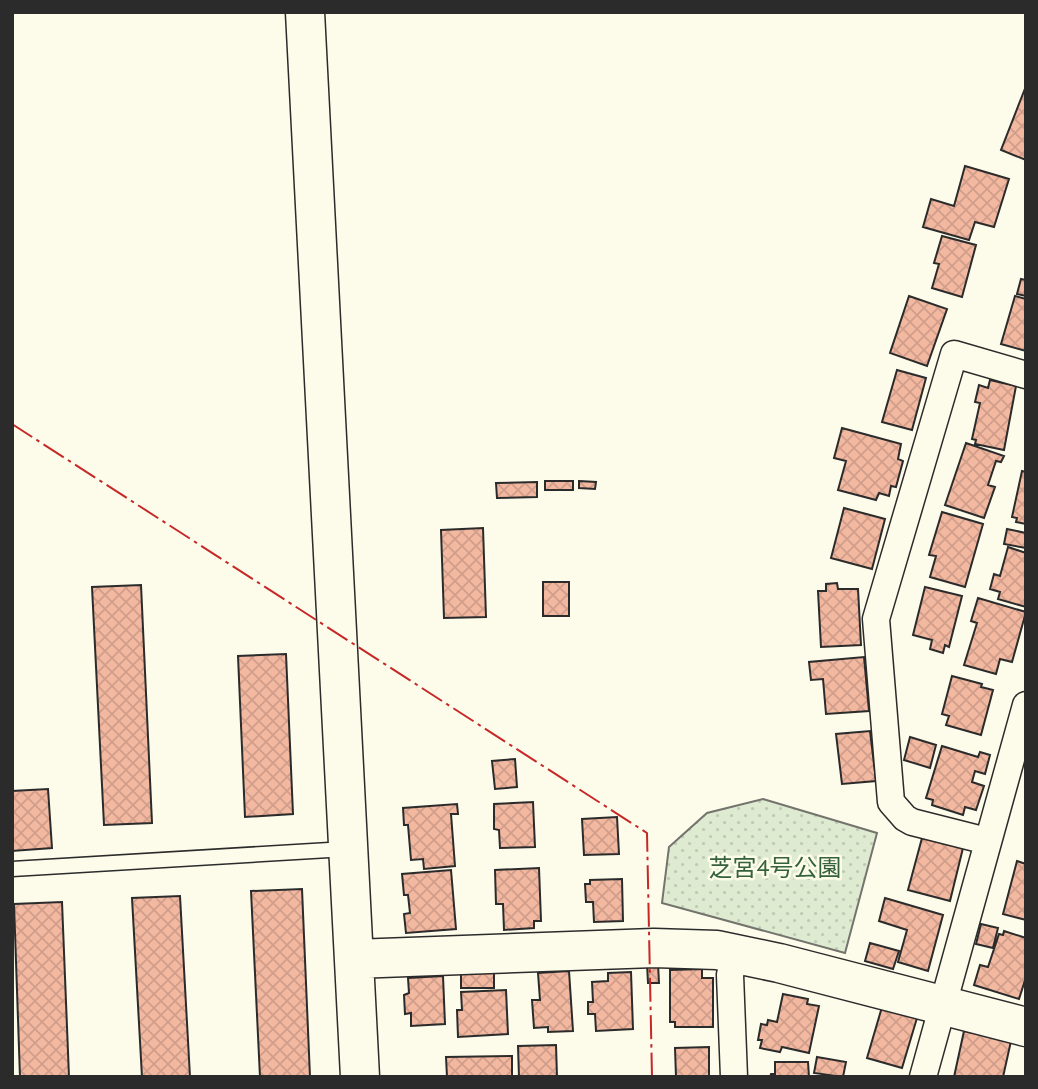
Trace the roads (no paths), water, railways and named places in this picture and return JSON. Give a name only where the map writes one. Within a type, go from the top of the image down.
[{"type":"street","points":[[305,12],[360,1077]]},
{"type":"street","points":[[987,841],[912,822],[891,803],[876,619],[954,354],[1026,375]]},
{"type":"street","points":[[923,1077],[1026,705]]},
{"type":"street","points":[[354,959],[654,948],[718,950],[1026,1027]]},
{"type":"street","points":[[734,953],[730,975],[734,1077]]},
{"type":"lane","points":[[12,869],[348,849]]},
{"type":"park label","name":"芝宮4号公園","points":[[775,868]]}]
